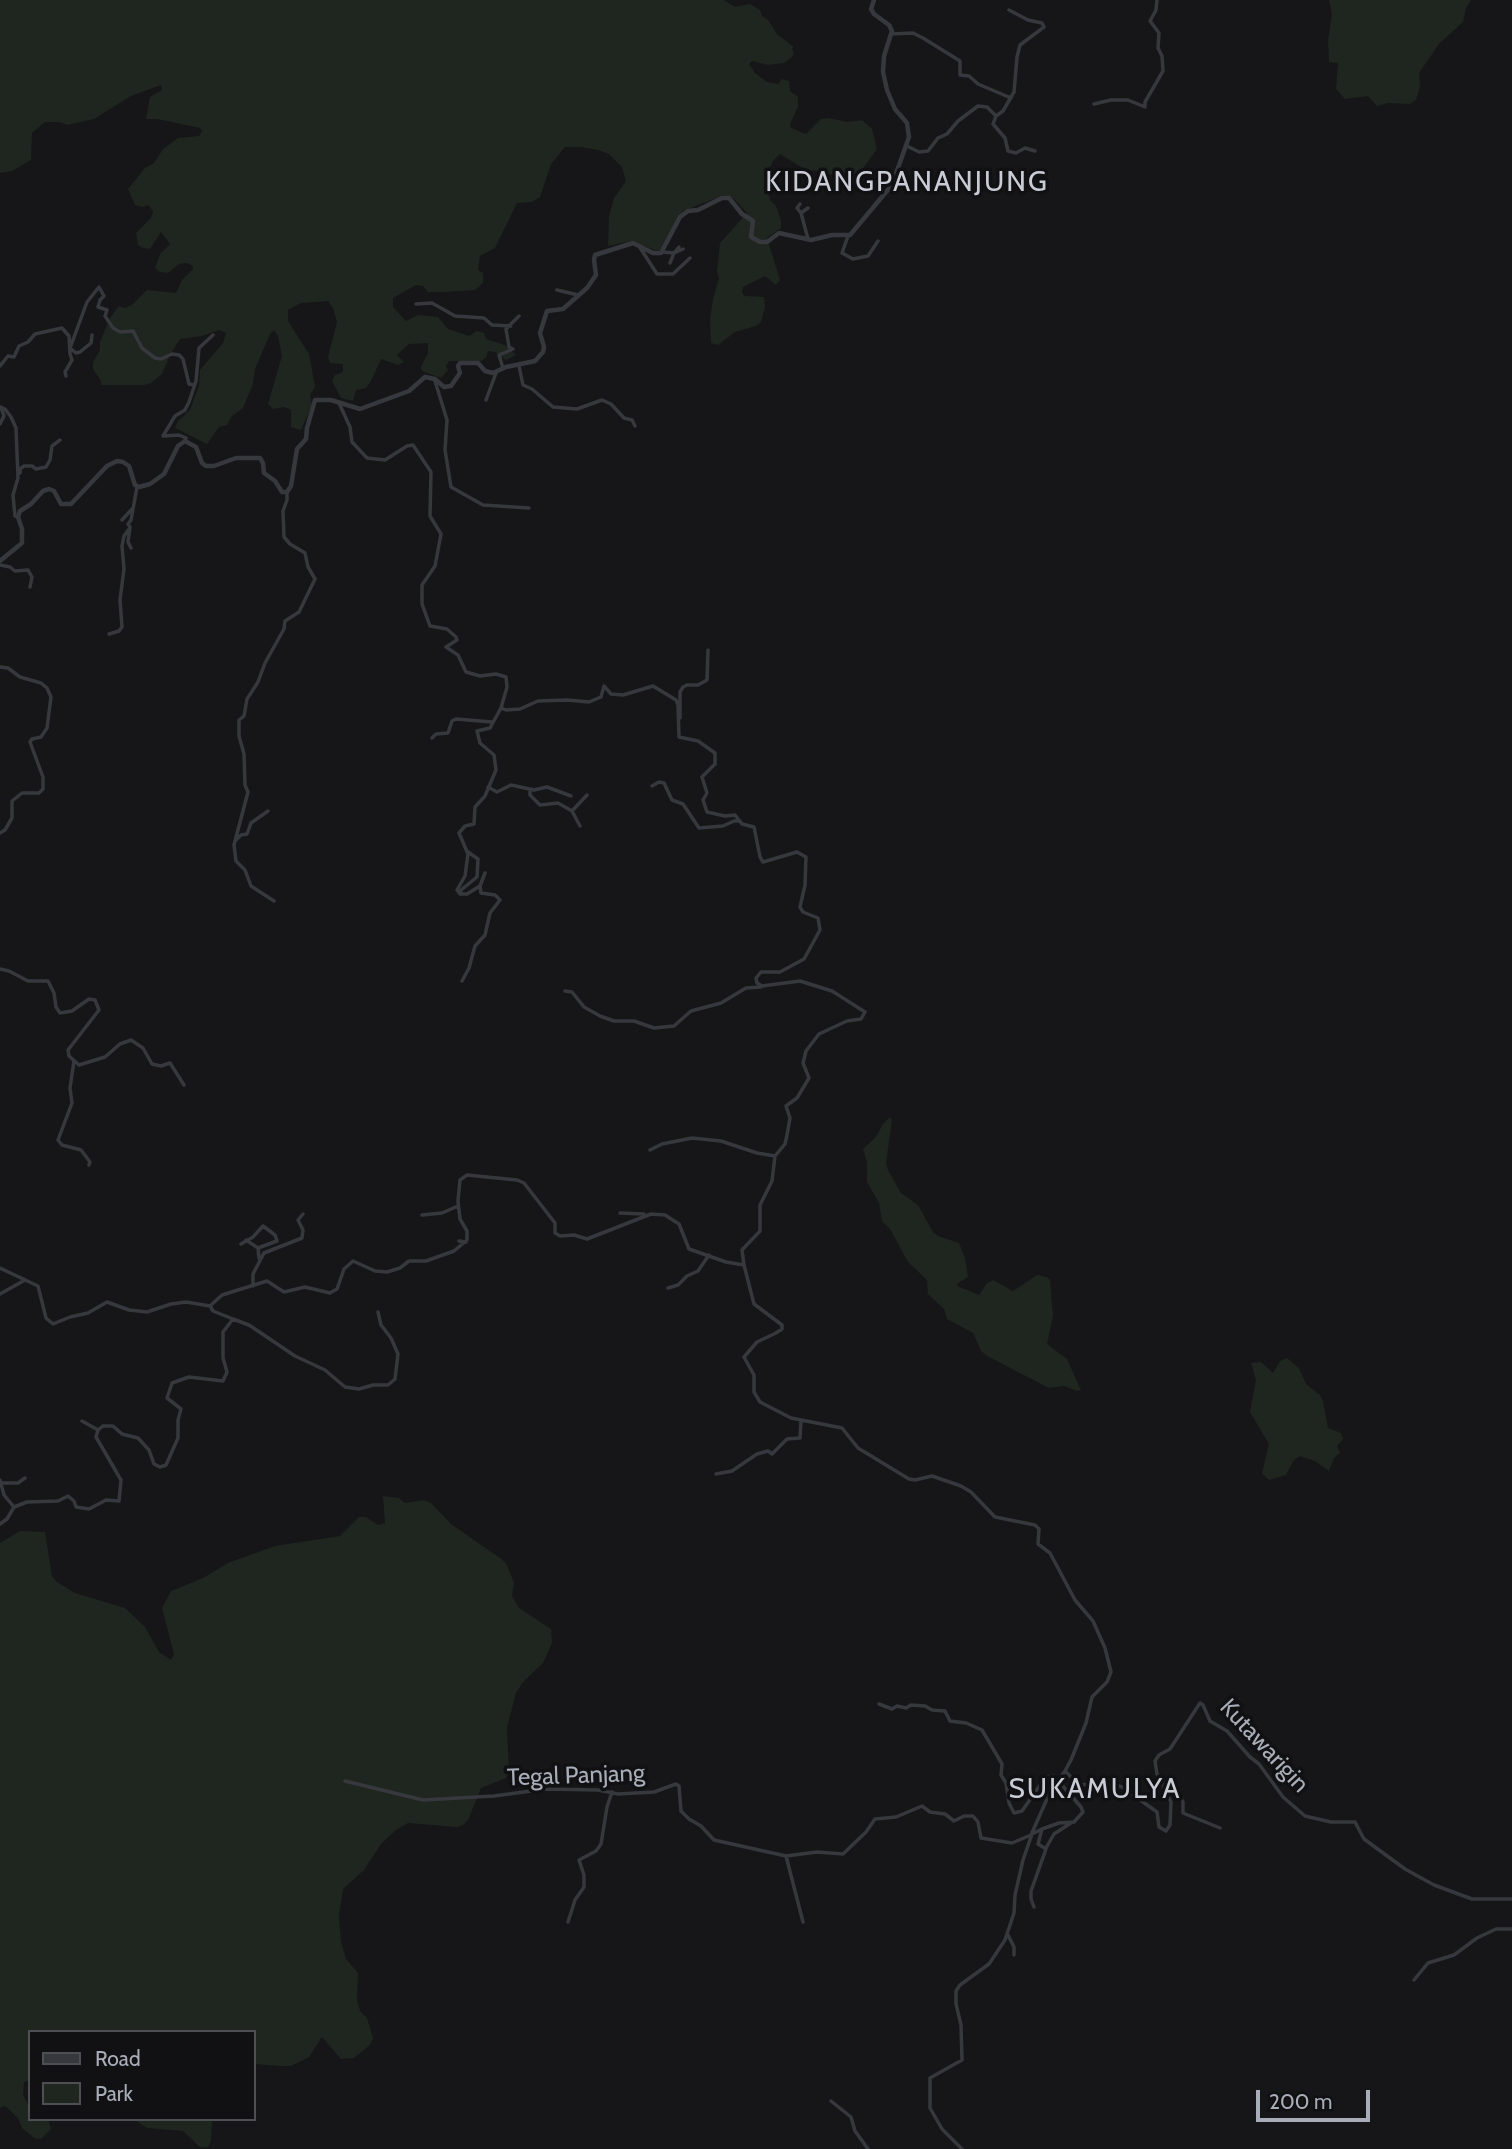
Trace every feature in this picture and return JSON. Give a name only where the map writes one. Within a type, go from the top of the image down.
[{"type":"street","points":[[874,0],[872,11],[890,27],[883,72],[890,101],[907,123],[909,133],[892,186],[848,236],[842,253],[853,258],[868,256],[878,242]]},
{"type":"street","points":[[1094,104],[1128,100],[1146,107],[1145,102],[1152,94],[1163,69],[1162,55],[1158,48],[1159,33],[1150,22],[1157,0]]},
{"type":"street","points":[[1009,10],[1028,20],[1042,23],[1044,27],[1020,45],[1014,92],[993,124],[1005,138],[1007,151],[1016,153],[1029,148],[1035,151]]},
{"type":"street","points":[[891,34],[917,35],[960,61],[960,75],[969,76],[978,84],[1011,98]]},
{"type":"street","points":[[907,146],[919,152],[928,151],[938,138],[947,134],[958,121],[978,106],[987,107],[996,116]]},
{"type":"street","points":[[663,252],[683,213],[725,198],[732,200],[741,214],[753,221],[751,235],[754,240],[767,242],[779,233],[808,239],[832,234],[848,236]]},
{"type":"street","points":[[800,204],[797,208],[808,239]]},
{"type":"street","points":[[801,213],[808,208]]},
{"type":"street","points":[[486,400],[496,373],[503,368],[535,361],[541,356],[544,347],[540,333],[547,311],[562,310],[580,295],[596,275],[595,255],[629,243],[639,244],[653,253],[674,253]]},
{"type":"street","points":[[639,244],[640,251],[657,274],[673,274],[690,258]]},
{"type":"street","points":[[670,262],[674,253],[681,248]]},
{"type":"street","points":[[70,348],[87,302],[99,287],[104,296],[98,307],[106,309],[105,316],[113,328],[120,332],[133,331],[142,348],[155,358],[164,359],[172,354],[179,355],[183,359],[189,384],[194,385]]},
{"type":"street","points":[[557,290],[580,295]]},
{"type":"street","points":[[416,304],[432,303],[455,316],[484,318],[492,325],[511,326]]},
{"type":"street","points":[[503,368],[499,355],[513,349],[509,347],[506,333],[519,316]]},
{"type":"street","points":[[0,366],[8,356],[14,357],[19,346],[28,342],[35,334],[62,328],[68,335],[72,361],[65,372],[66,376]]},
{"type":"street","points":[[70,348],[76,354],[80,352],[91,343],[92,335]]},
{"type":"street","points":[[213,335],[199,348],[194,385],[185,410],[175,416],[163,436],[179,435],[186,438],[185,441],[196,447],[202,463],[206,466],[236,458],[260,458],[264,473],[275,481],[282,492],[287,492]]},
{"type":"street","points":[[274,901],[251,886],[245,870],[236,861],[234,845],[248,792],[245,785],[239,720],[244,716],[247,699],[284,629],[285,621],[299,612],[315,579],[308,567],[305,553],[284,537],[283,511],[291,486],[297,449],[306,439],[313,403],[315,400],[364,408],[395,394],[409,391],[422,378],[430,377],[444,387],[451,386],[460,373],[458,365],[464,362],[478,363],[485,371],[496,373]]},
{"type":"street","points":[[519,366],[523,385],[532,388],[553,407],[577,409],[602,400],[611,404],[624,418],[632,419],[635,426]]},
{"type":"street","points":[[430,377],[437,384],[438,396],[447,420],[445,450],[451,487],[483,505],[528,508]]},
{"type":"street","points":[[339,403],[352,442],[367,457],[385,460],[413,445],[431,472],[430,516],[441,534],[435,566],[422,582],[422,604],[430,626],[447,629],[456,637],[457,640],[446,647],[458,655],[466,672],[480,676],[496,674],[506,677],[507,687],[501,708],[490,728],[477,731],[480,743],[491,750],[496,770],[485,796],[475,807],[474,824],[465,826],[459,833],[468,852],[478,859],[477,877],[461,890],[460,894]]},
{"type":"street","points":[[0,424],[4,416],[1,407]]},
{"type":"street","points":[[1,407],[11,417],[16,428],[18,478]]},
{"type":"street","points":[[30,587],[32,578],[28,570],[15,571],[0,563],[22,543],[22,529],[18,517],[15,516],[13,495],[22,467],[46,467],[50,460],[51,446],[60,440]]},
{"type":"street","points":[[137,487],[150,484],[164,474],[178,446],[185,441]]},
{"type":"street","points":[[18,517],[22,510],[46,490],[54,491],[61,504],[71,503],[107,466],[117,461],[128,466],[133,484],[137,487]]},
{"type":"street","points":[[131,548],[128,542],[128,524],[137,487]]},
{"type":"street","points":[[122,520],[132,509]]},
{"type":"street","points":[[109,635],[119,631],[122,626],[122,544],[129,529]]},
{"type":"street","points":[[678,720],[683,687],[707,681],[708,650]]},
{"type":"street","points":[[0,667],[41,683],[51,697],[47,729],[41,737],[30,742],[43,777],[44,788],[39,793],[20,794],[12,801],[12,818],[0,833]]},
{"type":"street","points":[[501,708],[520,709],[538,701],[589,702],[601,696],[604,686],[611,694],[620,695],[653,686],[677,701],[680,737],[698,741],[715,753],[715,764],[702,777],[707,793],[703,800],[707,812],[735,815],[744,825],[755,828],[763,862],[797,852],[805,856],[805,881],[800,907],[803,912],[817,917],[820,930],[804,959],[780,972],[761,972],[756,980],[762,986]]},
{"type":"street","points":[[432,738],[436,734],[448,733],[452,721],[456,719],[492,722]]},
{"type":"street","points":[[652,786],[659,782],[664,783],[672,800],[683,804],[699,828],[725,826],[740,821]]},
{"type":"street","points":[[488,787],[497,792],[510,785],[530,790],[547,787],[571,796]]},
{"type":"street","points":[[530,790],[530,795],[540,805],[558,803],[572,811],[580,825]]},
{"type":"street","points":[[572,811],[587,795]]},
{"type":"street","points":[[234,845],[240,836],[248,833],[251,823],[268,811]]},
{"type":"street","points":[[460,894],[457,888],[465,876],[468,852]]},
{"type":"street","points":[[462,981],[468,971],[475,946],[485,934],[490,913],[499,903],[495,895],[481,893],[480,886],[485,873]]},
{"type":"street","points":[[460,894],[467,894],[480,886]]},
{"type":"street","points":[[0,969],[28,981],[48,981],[60,1013],[72,1011],[89,999],[95,1000],[99,1010],[68,1050],[74,1061],[82,1066],[105,1057],[120,1044],[131,1040],[142,1048],[152,1063],[162,1066],[170,1063],[184,1085]]},
{"type":"street","points":[[565,991],[573,993],[584,1007],[600,1016],[614,1021],[634,1021],[654,1028],[670,1027],[682,1021],[691,1011],[721,1003],[746,988],[800,981],[832,991],[865,1012],[861,1019],[847,1021],[820,1034],[806,1051],[803,1063],[808,1078],[797,1098],[786,1106],[790,1118],[788,1135],[785,1144],[775,1156],[772,1181],[759,1210],[761,1228],[758,1235],[743,1250],[754,1304],[781,1323],[782,1329],[757,1342],[744,1357],[754,1375],[754,1392],[766,1406],[801,1421],[842,1429],[858,1448],[909,1479],[935,1476],[971,1492],[992,1516],[1029,1522],[1038,1527],[1038,1544],[1050,1553],[1075,1600],[1093,1620],[1105,1648],[1111,1672],[1107,1682],[1092,1697],[1082,1734],[1065,1771],[1048,1796],[1031,1835],[1016,1889],[1008,1936],[989,1964],[956,1991],[962,2060],[930,2078],[930,2108],[945,2133],[962,2149]]},
{"type":"street","points":[[74,1061],[69,1088],[72,1102],[58,1140],[62,1145],[81,1150],[90,1162],[89,1166]]},
{"type":"street","points":[[650,1150],[662,1144],[692,1138],[721,1141],[775,1156]]},
{"type":"street","points":[[210,1306],[222,1295],[267,1281],[284,1292],[305,1287],[328,1293],[337,1289],[344,1269],[353,1261],[375,1271],[387,1272],[400,1268],[409,1261],[426,1261],[447,1254],[467,1241],[468,1233],[460,1221],[458,1206],[460,1180],[467,1175],[524,1183],[555,1223],[555,1233],[560,1236],[574,1235],[587,1239],[656,1213]]},
{"type":"street","points":[[422,1215],[442,1213],[458,1206]]},
{"type":"street","points":[[620,1213],[656,1213],[670,1217],[679,1224],[689,1250],[744,1265]]},
{"type":"street","points":[[253,1286],[253,1274],[259,1260],[269,1250],[284,1247],[302,1238],[303,1230],[298,1220],[303,1214]]},
{"type":"street","points":[[241,1244],[263,1226],[275,1235],[277,1241],[258,1248]]},
{"type":"street","points":[[246,1240],[258,1248]]},
{"type":"street","points":[[459,1241],[467,1241]]},
{"type":"street","points":[[258,1248],[259,1260]]},
{"type":"street","points":[[668,1288],[678,1285],[687,1276],[698,1271],[709,1255]]},
{"type":"street","points":[[0,1268],[40,1287],[46,1318],[52,1324],[88,1313],[107,1302],[129,1310],[147,1312],[182,1302],[210,1306]]},
{"type":"street","points":[[0,1294],[25,1280]]},
{"type":"street","points":[[210,1306],[213,1311],[249,1325],[295,1356],[326,1370],[345,1387],[359,1389],[388,1385],[395,1379],[398,1354],[381,1325],[378,1312]]},
{"type":"street","points":[[0,1524],[7,1519],[14,1507],[31,1502],[58,1501],[67,1496],[74,1501],[76,1507],[87,1508],[106,1500],[119,1501],[121,1480],[112,1460],[99,1445],[96,1437],[98,1430],[105,1426],[111,1426],[122,1434],[137,1438],[149,1450],[154,1464],[160,1467],[166,1465],[178,1438],[181,1409],[166,1398],[172,1383],[189,1377],[224,1380],[227,1370],[223,1358],[223,1332],[232,1320]]},
{"type":"street","points":[[716,1474],[734,1470],[758,1453],[773,1453],[787,1439],[800,1437],[801,1421]]},
{"type":"street","points":[[82,1422],[98,1430]]},
{"type":"street","points":[[14,1507],[4,1495],[1,1481],[18,1483],[25,1478]]},
{"type":"street","name":"Kutawarigin","points":[[1159,1779],[1155,1770],[1156,1758],[1170,1749],[1189,1716],[1200,1703],[1210,1721],[1227,1731],[1250,1758],[1259,1764],[1280,1793],[1302,1813],[1322,1821],[1354,1822],[1364,1839],[1405,1869],[1434,1885],[1472,1899],[1512,1899]]},
{"type":"street","points":[[879,1704],[891,1709],[911,1705],[945,1711],[950,1721],[966,1723],[982,1730],[1002,1764],[1001,1775],[1006,1783],[1008,1799],[1014,1813],[1028,1805],[1047,1777],[1054,1776],[1083,1812],[1054,1835],[1046,1848],[1031,1891],[1034,1907]]},
{"type":"street","points":[[1065,1771],[1078,1784],[1112,1784],[1122,1787],[1157,1812],[1159,1827],[1163,1831],[1170,1825],[1171,1802],[1159,1779]]},
{"type":"street","points":[[1159,1779],[1177,1790],[1183,1802],[1182,1813],[1220,1828]]},
{"type":"street","name":"Tegal Panjang","points":[[345,1781],[423,1800],[494,1796],[545,1789],[611,1793],[660,1791],[676,1784],[679,1786],[681,1811],[714,1840],[786,1856],[817,1852],[843,1854],[866,1832],[875,1819],[896,1817],[918,1806],[925,1806],[930,1812],[944,1814],[954,1821],[964,1816],[973,1816],[978,1822],[982,1839],[1012,1843],[1031,1835]]},
{"type":"street","points":[[568,1922],[584,1882],[579,1860],[596,1851],[601,1844],[611,1793]]},
{"type":"street","points":[[1031,1835],[1059,1823],[1073,1822]]},
{"type":"street","points":[[1042,1829],[1037,1843],[1046,1848]]},
{"type":"street","points":[[786,1856],[803,1922]]},
{"type":"street","points":[[1414,1980],[1428,1963],[1454,1955],[1476,1938],[1496,1929],[1512,1929]]},
{"type":"street","points":[[1008,1936],[1014,1947],[1014,1955]]},
{"type":"street","points":[[831,2101],[852,2117],[858,2136],[868,2149]]},
{"type":"green space","points":[[0,0],[724,0],[735,7],[750,4],[760,10],[777,34],[794,47],[794,54],[784,63],[768,65],[752,61],[749,64],[755,73],[767,82],[778,84],[782,79],[789,81],[790,91],[798,97],[798,107],[790,124],[791,128],[806,134],[821,119],[847,122],[862,120],[872,129],[877,149],[856,178],[849,180],[839,179],[824,171],[806,170],[780,154],[773,161],[765,179],[770,200],[776,206],[781,221],[781,228],[767,238],[780,280],[776,285],[765,276],[743,287],[742,293],[745,296],[764,297],[765,307],[761,322],[735,332],[718,345],[711,343],[710,320],[719,278],[717,272],[720,243],[747,213],[734,199],[724,195],[683,211],[663,250],[655,250],[632,241],[608,246],[609,216],[614,198],[626,181],[622,167],[609,154],[598,150],[565,147],[551,164],[540,197],[532,202],[517,203],[495,248],[480,256],[478,270],[483,273],[483,283],[475,290],[445,292],[428,292],[423,286],[416,285],[393,298],[393,307],[406,321],[418,315],[438,317],[448,329],[469,336],[477,331],[484,333],[486,339],[505,345],[516,355],[506,360],[495,352],[488,351],[486,358],[481,361],[449,361],[446,366],[448,370],[441,378],[422,371],[428,343],[409,344],[397,355],[404,362],[398,365],[381,359],[371,381],[366,388],[356,390],[353,401],[341,398],[332,381],[335,375],[343,372],[343,364],[330,363],[328,357],[337,322],[333,308],[328,301],[301,303],[288,310],[288,321],[309,354],[315,387],[310,395],[312,405],[301,430],[291,427],[291,410],[284,407],[273,409],[268,404],[282,356],[274,330],[255,369],[253,384],[243,408],[232,416],[227,425],[219,427],[207,444],[175,428],[178,421],[190,410],[199,385],[200,370],[223,343],[226,333],[219,330],[180,339],[162,374],[144,385],[101,385],[93,369],[100,342],[110,318],[119,306],[125,308],[132,305],[147,290],[176,293],[182,280],[193,269],[192,265],[186,263],[179,264],[168,273],[155,268],[160,254],[170,244],[161,232],[150,249],[138,245],[136,233],[151,218],[153,211],[148,205],[135,205],[128,189],[145,168],[154,163],[163,149],[178,138],[199,136],[202,131],[200,128],[146,119],[150,97],[162,90],[161,85],[131,96],[94,119],[67,125],[45,122],[32,133],[31,160],[12,171],[0,173]]},
{"type":"green space","points":[[1329,0],[1471,0],[1463,22],[1439,44],[1419,73],[1420,87],[1416,100],[1410,104],[1388,103],[1377,106],[1368,96],[1345,99],[1336,89],[1338,63],[1329,62],[1328,40],[1332,14]]},
{"type":"green space","points":[[890,1117],[892,1120],[886,1163],[888,1170],[901,1193],[918,1205],[933,1232],[959,1243],[968,1277],[957,1286],[979,1295],[987,1283],[993,1280],[1013,1291],[1037,1275],[1047,1277],[1050,1280],[1053,1316],[1047,1344],[1067,1359],[1081,1390],[1064,1386],[1049,1388],[987,1356],[981,1351],[973,1333],[947,1319],[944,1309],[928,1294],[927,1280],[908,1262],[890,1229],[882,1221],[879,1203],[867,1182],[867,1162],[863,1149],[876,1137]]},
{"type":"green space","points":[[1287,1358],[1299,1368],[1306,1384],[1320,1395],[1328,1428],[1341,1433],[1343,1439],[1337,1446],[1340,1453],[1334,1458],[1329,1471],[1315,1461],[1300,1456],[1294,1460],[1286,1475],[1269,1480],[1262,1473],[1269,1444],[1250,1412],[1256,1380],[1251,1363],[1261,1362],[1273,1373],[1280,1361]]},
{"type":"green space","points":[[383,1496],[399,1498],[405,1503],[424,1500],[431,1503],[451,1524],[506,1563],[514,1583],[512,1596],[519,1608],[551,1629],[552,1643],[543,1663],[523,1682],[516,1693],[507,1727],[509,1771],[506,1778],[481,1788],[468,1820],[463,1825],[457,1827],[408,1823],[396,1830],[381,1844],[364,1870],[343,1889],[339,1915],[341,1942],[346,1959],[358,1973],[357,2000],[360,2011],[367,2018],[373,2038],[370,2045],[354,2058],[341,2059],[322,2037],[309,2057],[291,2066],[279,2066],[256,2064],[256,2030],[28,2030],[28,2081],[24,2082],[23,2095],[28,2104],[28,2121],[49,2121],[51,2129],[41,2139],[34,2138],[22,2128],[18,2118],[5,2106],[0,2108],[0,1543],[20,1531],[45,1532],[52,1576],[57,1582],[75,1593],[125,1608],[145,1627],[159,1652],[171,1660],[174,1654],[162,1608],[171,1591],[203,1578],[228,1563],[275,1546],[340,1536],[359,1517],[366,1517],[378,1525],[385,1523]]},
{"type":"green space","points":[[137,2121],[212,2121],[211,2141],[208,2147],[200,2147],[183,2131],[147,2128]]},
{"type":"district","name":"KIDANGPANANJUNG","points":[[907,183]]},
{"type":"district","name":"SUKAMULYA","points":[[1095,1790]]}]
